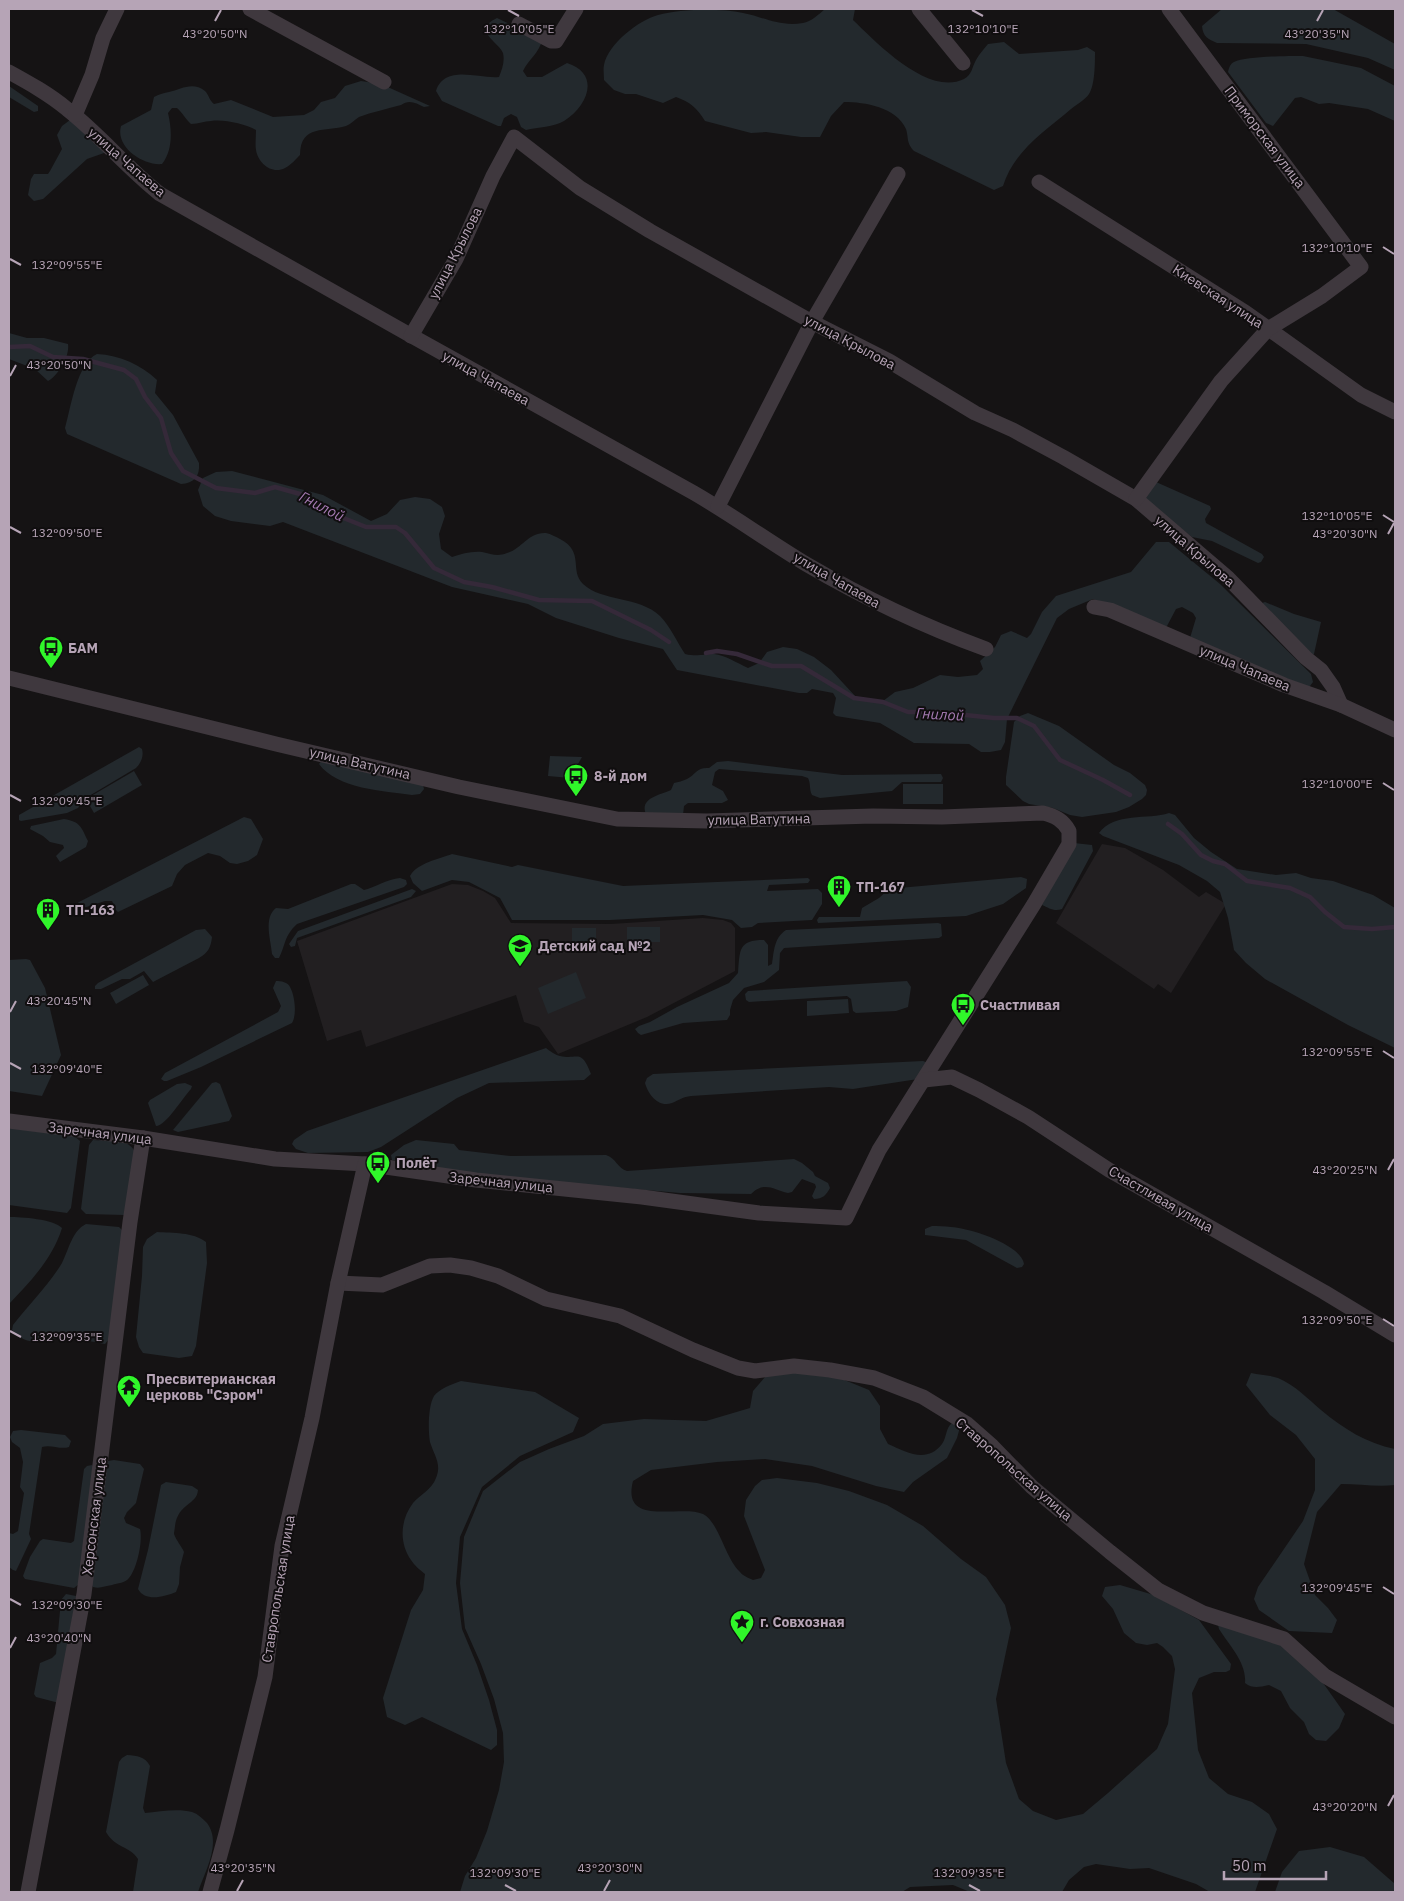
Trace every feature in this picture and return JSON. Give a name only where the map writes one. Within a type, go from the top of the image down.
[{"type":"street","points":[[75,115],[92,75],[103,38],[117,9]]},
{"type":"street","points":[[250,9],[384,82]]},
{"type":"street","points":[[518,24],[551,41],[556,41],[576,9]]},
{"type":"street","points":[[920,9],[963,63]]},
{"type":"street","name":"Приморская улица","points":[[1169,9],[1360,267],[1322,296],[1268,329]]},
{"type":"street","name":"улица Чапаева","points":[[9,72],[48,94],[75,115],[160,194],[718,506],[806,564],[880,605],[923,625],[986,649]]},
{"type":"street","name":"улица Крылова","points":[[411,336],[456,259],[493,176],[514,137],[576,185],[658,236],[812,322],[889,361],[975,413],[1013,430],[1136,499],[1228,578],[1306,658],[1321,670],[1341,706]]},
{"type":"street","points":[[718,506],[812,322],[898,174]]},
{"type":"street","name":"Киевская улица","points":[[1039,182],[1245,312],[1355,390],[1395,412]]},
{"type":"street","points":[[1136,499],[1221,381],[1268,329]]},
{"type":"street","name":"улица Чапаева","points":[[1094,608],[1110,610],[1284,685],[1341,706],[1395,730]]},
{"type":"street","name":"улица Ватутина","points":[[9,678],[459,787],[616,819],[707,821],[873,816],[942,817],[1034,813],[1052,815],[1060,819],[1069,831],[1069,844],[879,1150],[846,1218]]},
{"type":"street","name":"Счастливая улица","points":[[924,1080],[952,1077],[1028,1117],[1109,1170],[1324,1292],[1395,1335]]},
{"type":"street","name":"Заречная улица","points":[[9,1122],[143,1138],[275,1159],[364,1164],[476,1180],[642,1197],[759,1213],[846,1218]]},
{"type":"street","name":"Херсонская улица","points":[[28,1892],[84,1594],[130,1222],[143,1138]]},
{"type":"street","name":"Ставропольская улица","points":[[210,1892],[228,1830],[265,1677],[282,1546],[312,1418],[338,1283],[364,1164]]},
{"type":"street","name":"Ставропольская улица","points":[[338,1283],[382,1284],[430,1266],[450,1265],[471,1268],[498,1276],[546,1299],[620,1316],[693,1350],[738,1368],[755,1370],[794,1366],[830,1370],[874,1378],[923,1397],[967,1424],[992,1446],[1032,1487],[1158,1590],[1203,1613],[1284,1639],[1325,1676],[1395,1717]]},
{"type":"shaded area","points":[[825,9],[855,9],[853,20],[889,53],[919,74],[950,83],[967,77],[977,58],[988,44],[1004,42],[1019,54],[1078,50],[1087,47],[1095,52],[1091,90],[1085,98],[1022,152],[1014,162],[1003,186],[994,190],[914,151],[908,140],[906,129],[901,122],[888,111],[879,107],[844,102],[831,116],[820,137],[801,137],[766,132],[751,133],[705,121],[693,106],[676,97],[663,103],[636,94],[625,94],[614,90],[604,80],[604,67],[611,49],[634,27],[658,15],[689,10],[723,10],[743,13],[779,23],[794,24],[809,21]]},
{"type":"shaded area","points":[[1222,9],[1333,9],[1395,44],[1395,70],[1368,58],[1306,44],[1217,43],[1206,37],[1202,26]]},
{"type":"shaded area","points":[[497,18],[542,40],[539,48],[523,71],[527,77],[542,77],[567,63],[578,68],[584,75],[587,82],[587,90],[584,99],[572,115],[564,121],[551,126],[526,130],[521,127],[517,117],[511,114],[504,118],[501,126],[498,126],[442,101],[436,91],[440,83],[454,75],[499,77],[504,56],[501,49],[486,31],[486,27],[490,22]]},
{"type":"shaded area","points":[[1303,56],[1361,68],[1395,86],[1395,121],[1368,109],[1329,103],[1319,104],[1301,97],[1295,98],[1273,126],[1266,123],[1228,72],[1234,62],[1240,60]]},
{"type":"shaded area","points":[[361,81],[381,84],[430,106],[424,107],[407,102],[359,117],[346,126],[316,131],[304,138],[300,155],[280,170],[271,169],[266,166],[257,155],[256,130],[228,121],[208,121],[191,124],[177,108],[172,108],[168,113],[171,140],[168,153],[162,164],[147,162],[132,154],[126,148],[120,134],[121,126],[151,110],[154,97],[187,87],[192,86],[205,91],[214,104],[231,100],[273,117],[304,115],[314,110],[321,102],[335,98],[345,86]]},
{"type":"shaded area","points":[[9,86],[38,106],[38,111],[34,112],[9,97]]},
{"type":"shaded area","points":[[70,120],[105,147],[104,153],[87,159],[43,199],[34,201],[28,195],[31,179],[34,174],[48,174],[50,171],[62,149],[57,135],[62,126]]},
{"type":"shaded area","points":[[9,333],[27,338],[44,338],[68,344],[65,360],[56,375],[48,381],[35,369],[9,359]]},
{"type":"shaded area","points":[[97,354],[114,356],[130,362],[157,380],[155,393],[173,415],[199,463],[197,476],[193,481],[181,484],[67,434],[65,428],[76,386],[84,366]]},
{"type":"shaded area","points":[[232,471],[323,495],[371,521],[387,514],[400,500],[415,497],[430,499],[442,507],[445,516],[439,534],[441,549],[452,557],[474,552],[503,554],[517,548],[534,535],[540,533],[550,534],[568,544],[572,550],[575,555],[577,573],[583,584],[600,594],[642,605],[660,616],[685,654],[714,654],[748,668],[759,663],[767,652],[783,647],[797,649],[814,657],[831,670],[856,697],[870,702],[883,701],[895,692],[913,688],[940,675],[958,677],[977,675],[983,669],[980,661],[995,647],[1001,635],[1011,631],[1027,638],[1042,612],[1056,596],[1131,572],[1156,542],[1169,542],[1220,584],[1311,674],[1313,682],[1307,690],[1190,638],[1196,618],[1193,613],[1182,607],[1176,609],[1167,626],[1162,627],[1093,599],[1069,609],[1057,618],[1007,719],[1005,742],[1001,750],[981,752],[969,744],[914,743],[880,723],[836,716],[833,713],[836,698],[833,693],[812,689],[807,693],[799,693],[677,670],[663,649],[619,638],[556,618],[528,604],[452,587],[283,522],[270,526],[231,521],[215,516],[203,506],[198,490],[203,478],[216,472]]},
{"type":"shaded area","points":[[1156,482],[1210,506],[1211,509],[1205,519],[1206,523],[1262,554],[1264,557],[1261,562],[1258,563],[1212,541],[1192,537],[1145,501],[1144,495]]},
{"type":"shaded area","points":[[1265,602],[1294,614],[1321,622],[1314,654],[1310,656],[1262,603]]},
{"type":"shaded area","points":[[1028,713],[1059,726],[1114,765],[1130,773],[1145,785],[1146,795],[1129,807],[1116,812],[1082,817],[1023,801],[1006,785],[1006,777],[1014,722],[1020,716]]},
{"type":"shaded area","points":[[139,747],[143,752],[141,762],[136,768],[84,799],[78,808],[67,813],[19,820],[19,815]]},
{"type":"shaded area","points":[[550,756],[582,757],[570,778],[548,776]]},
{"type":"shaded area","points":[[323,759],[423,785],[424,789],[420,794],[412,795],[349,784],[327,772],[319,764]]},
{"type":"shaded area","points":[[728,761],[842,775],[941,774],[943,778],[941,782],[902,782],[892,791],[820,798],[812,795],[808,778],[802,776],[719,769],[715,772],[712,785],[723,791],[728,800],[722,803],[688,803],[684,806],[683,815],[647,816],[645,805],[648,801],[671,790],[674,783],[687,779],[699,770],[709,768],[717,762]]},
{"type":"shaded area","points":[[134,771],[142,785],[94,813],[86,799]]},
{"type":"shaded area","points":[[903,784],[943,784],[943,804],[903,804]]},
{"type":"shaded area","points":[[1169,813],[1175,815],[1194,838],[1211,852],[1237,869],[1276,875],[1296,873],[1311,878],[1333,881],[1373,895],[1395,908],[1395,1048],[1348,1025],[1265,979],[1246,963],[1234,950],[1228,918],[1220,892],[1207,881],[1179,865],[1099,833],[1105,826],[1122,819]]},
{"type":"shaded area","points":[[244,817],[251,819],[263,839],[257,855],[248,861],[237,864],[230,863],[220,856],[208,853],[185,865],[177,874],[172,886],[118,912],[112,901],[105,901],[80,909],[76,909],[74,906],[79,902]]},
{"type":"shaded area","points":[[64,819],[80,826],[88,841],[86,847],[60,862],[56,856],[64,848],[63,845],[50,842],[30,829],[31,826]]},
{"type":"shaded area","points":[[1074,843],[1092,845],[1093,851],[1062,909],[1056,910],[1042,905]]},
{"type":"shaded area","points":[[1102,844],[1125,848],[1163,870],[1199,897],[1206,892],[1226,904],[1171,993],[1158,984],[1154,989],[1056,923]]},
{"type":"shaded area","points":[[452,854],[512,867],[518,865],[623,886],[808,878],[810,880],[808,883],[769,885],[767,891],[818,889],[822,893],[822,904],[812,920],[758,923],[752,927],[741,928],[732,920],[703,915],[610,920],[512,920],[500,898],[469,882],[452,880],[422,891],[413,883],[410,876],[418,868]]},
{"type":"shaded area","points":[[1021,877],[1027,879],[1026,888],[1003,904],[966,916],[818,923],[817,920],[819,917],[860,917],[862,908],[888,890]]},
{"type":"shaded area","points":[[400,878],[406,880],[407,884],[404,887],[297,924],[287,936],[279,958],[275,958],[272,954],[269,923],[272,912],[276,908],[288,909],[351,884],[355,884],[364,890]]},
{"type":"shaded area","name":"Детский сад №2","points":[[452,884],[468,885],[495,898],[511,923],[611,924],[703,918],[723,920],[731,923],[735,928],[735,971],[647,1017],[558,1054],[539,1027],[524,1022],[516,995],[366,1047],[361,1030],[327,1041],[297,941]]},
{"type":"shaded area","points":[[412,889],[416,891],[411,897],[297,938],[295,946],[291,947],[289,944],[298,931]]},
{"type":"shaded area","points":[[941,924],[942,936],[939,938],[784,948],[780,953],[779,970],[764,982],[744,988],[733,1000],[727,1020],[683,1023],[641,1035],[635,1029],[729,983],[738,973],[740,952],[745,944],[749,942],[764,940],[768,945],[768,966],[772,964],[774,950],[779,937],[786,930]]},
{"type":"shaded area","points":[[627,927],[660,927],[660,942],[627,942]]},
{"type":"shaded area","points":[[572,928],[596,928],[596,943],[572,944]]},
{"type":"shaded area","points":[[205,929],[212,937],[212,941],[207,952],[199,958],[153,982],[144,971],[130,979],[122,979],[101,989],[95,989],[98,983],[196,930]]},
{"type":"shaded area","points":[[9,960],[30,960],[45,988],[61,1055],[42,1096],[9,1091]]},
{"type":"shaded area","points":[[576,972],[586,998],[548,1014],[538,988]]},
{"type":"shaded area","points":[[143,975],[149,985],[116,1004],[110,993]]},
{"type":"shaded area","points":[[276,981],[286,983],[292,991],[295,1010],[292,1023],[201,1067],[167,1081],[161,1079],[165,1073],[278,1012],[281,1006],[273,988]]},
{"type":"shaded area","points":[[907,981],[911,987],[908,1007],[896,1011],[856,1013],[853,1011],[851,999],[847,996],[749,1002],[746,1000],[745,994],[748,991]]},
{"type":"shaded area","points":[[848,999],[849,1013],[807,1016],[807,1001]]},
{"type":"shaded area","points":[[546,1048],[558,1055],[582,1058],[591,1074],[584,1080],[489,1083],[457,1098],[381,1147],[368,1152],[308,1153],[296,1149],[292,1144],[294,1140],[307,1131]]},
{"type":"shaded area","points":[[923,1061],[928,1063],[918,1079],[853,1089],[829,1087],[691,1096],[667,1104],[662,1104],[654,1099],[645,1083],[647,1078],[653,1074]]},
{"type":"shaded area","points":[[185,1083],[192,1086],[191,1089],[165,1121],[156,1126],[148,1103],[150,1100],[177,1084]]},
{"type":"shaded area","points":[[212,1083],[220,1084],[232,1116],[229,1121],[178,1132],[173,1130]]},
{"type":"shaded area","points":[[9,1128],[74,1136],[80,1141],[71,1208],[67,1213],[9,1205]]},
{"type":"shaded area","points":[[93,1140],[122,1142],[132,1147],[135,1152],[124,1215],[86,1214],[81,1209],[89,1145]]},
{"type":"shaded area","points":[[416,1140],[454,1144],[459,1150],[511,1156],[606,1155],[627,1171],[794,1159],[802,1163],[815,1176],[828,1183],[830,1188],[824,1196],[814,1199],[812,1196],[816,1187],[815,1184],[802,1179],[792,1192],[788,1193],[764,1187],[751,1194],[680,1193],[495,1177],[392,1160],[391,1155],[404,1145]]},
{"type":"shaded area","points":[[9,1217],[52,1222],[62,1228],[47,1259],[33,1278],[9,1304]]},
{"type":"shaded area","points":[[86,1224],[119,1227],[123,1231],[109,1339],[105,1344],[89,1341],[82,1334],[74,1331],[59,1338],[42,1342],[26,1340],[18,1336],[12,1330],[13,1325],[57,1271],[77,1231]]},
{"type":"shaded area","points":[[932,1226],[970,1230],[993,1238],[1014,1250],[1021,1257],[1024,1264],[1022,1267],[1017,1268],[966,1240],[925,1235],[925,1229]]},
{"type":"shaded area","points":[[157,1232],[195,1236],[206,1242],[207,1263],[196,1346],[192,1356],[179,1358],[143,1353],[136,1337],[143,1247],[147,1239]]},
{"type":"shaded area","points":[[802,1371],[842,1379],[869,1390],[880,1406],[880,1429],[888,1444],[909,1453],[916,1455],[930,1454],[942,1444],[952,1423],[960,1427],[947,1458],[913,1482],[904,1492],[876,1486],[812,1466],[765,1459],[717,1462],[651,1470],[633,1481],[632,1496],[636,1505],[655,1511],[703,1514],[709,1518],[718,1532],[735,1566],[743,1575],[753,1580],[761,1578],[765,1570],[744,1516],[746,1500],[755,1486],[762,1480],[777,1478],[817,1483],[849,1491],[887,1505],[923,1526],[961,1559],[986,1577],[1005,1605],[1011,1628],[996,1699],[1006,1763],[1019,1799],[1033,1811],[1056,1820],[1083,1814],[1108,1793],[1157,1749],[1168,1724],[1175,1669],[1172,1656],[1157,1643],[1147,1645],[1136,1643],[1124,1633],[1113,1609],[1102,1596],[1105,1587],[1120,1585],[1154,1595],[1199,1620],[1231,1664],[1230,1670],[1226,1672],[1214,1672],[1199,1678],[1192,1693],[1198,1750],[1209,1778],[1228,1794],[1252,1802],[1269,1814],[1277,1829],[1255,1892],[1210,1892],[1196,1884],[1149,1868],[1130,1869],[1096,1864],[1084,1867],[1069,1880],[1062,1892],[970,1892],[953,1885],[910,1887],[902,1892],[460,1892],[465,1876],[476,1858],[487,1831],[499,1790],[504,1762],[503,1733],[494,1699],[465,1628],[460,1583],[464,1537],[483,1491],[520,1462],[584,1436],[603,1424],[644,1419],[706,1421],[750,1408],[753,1391],[766,1376]]},
{"type":"shaded area","points":[[1251,1373],[1275,1377],[1284,1381],[1296,1388],[1347,1429],[1374,1443],[1395,1449],[1395,1485],[1341,1484],[1317,1512],[1304,1564],[1315,1595],[1337,1620],[1332,1633],[1289,1631],[1259,1610],[1254,1599],[1258,1587],[1303,1521],[1315,1490],[1315,1459],[1296,1435],[1270,1415],[1246,1385]]},
{"type":"shaded area","points":[[461,1381],[535,1392],[579,1418],[573,1432],[520,1456],[482,1487],[460,1537],[456,1583],[462,1629],[477,1665],[497,1730],[497,1745],[491,1750],[422,1717],[405,1725],[387,1717],[383,1698],[411,1610],[423,1590],[425,1574],[414,1564],[407,1553],[403,1539],[403,1524],[413,1503],[432,1485],[438,1473],[437,1460],[429,1437],[432,1400],[439,1391]]},
{"type":"shaded area","points":[[21,1430],[65,1435],[71,1441],[69,1447],[66,1448],[42,1447],[29,1534],[31,1539],[16,1571],[9,1567],[9,1533],[13,1534],[18,1531],[24,1493],[20,1487],[23,1462],[20,1448],[12,1442],[10,1437],[13,1431]]},
{"type":"shaded area","points":[[114,1460],[140,1464],[144,1469],[136,1503],[124,1518],[126,1523],[140,1529],[140,1547],[135,1568],[127,1580],[96,1588],[90,1583],[104,1466],[108,1461]]},
{"type":"shaded area","points":[[92,1465],[96,1469],[79,1584],[74,1588],[25,1579],[23,1576],[30,1557],[40,1541],[43,1539],[71,1543],[74,1541],[84,1469]]},
{"type":"shaded area","points":[[166,1482],[192,1486],[198,1490],[194,1499],[183,1508],[175,1526],[174,1534],[184,1552],[176,1592],[161,1597],[150,1597],[145,1596],[138,1589],[161,1485]]},
{"type":"shaded area","points":[[66,1594],[76,1596],[59,1703],[36,1697],[34,1694],[40,1663],[52,1658],[56,1654],[61,1600]]},
{"type":"shaded area","points":[[1218,1625],[1279,1643],[1321,1680],[1345,1714],[1339,1728],[1326,1741],[1316,1740],[1309,1734],[1304,1722],[1290,1708],[1281,1691],[1269,1685],[1253,1687],[1245,1683],[1245,1676],[1240,1661]]},
{"type":"shaded area","points":[[127,1755],[143,1758],[150,1766],[143,1808],[145,1813],[174,1810],[186,1811],[198,1815],[207,1823],[213,1839],[213,1848],[198,1892],[133,1892],[138,1859],[114,1841],[106,1832],[119,1762]]},
{"type":"shaded area","points":[[1330,1847],[1364,1857],[1395,1884],[1395,1892],[1275,1892],[1282,1872],[1299,1851]]},
{"type":"waterway","name":"Гнилой","points":[[9,347],[30,346],[53,357],[83,359],[124,370],[136,379],[145,397],[161,418],[171,453],[183,471],[216,488],[255,493],[275,487],[300,494],[331,513],[366,527],[396,527],[405,533],[434,568],[464,582],[492,587],[539,600],[592,601],[651,630],[669,642]]},
{"type":"waterway","name":"Гнилой","points":[[706,653],[717,651],[737,654],[772,666],[801,666],[854,698],[883,702],[908,712],[937,712],[994,718],[1017,718],[1034,726],[1060,760],[1130,795]]},
{"type":"waterway","name":"Гнилой","points":[[1168,824],[1182,834],[1201,855],[1225,864],[1247,881],[1290,888],[1310,897],[1344,927],[1372,929],[1395,927]]},
{"type":"place","name":"БАМ","points":[[51,669]]},
{"type":"place","name":"8-й дом","points":[[576,797]]},
{"type":"place","name":"ТП-167","points":[[839,908]]},
{"type":"place","name":"ТП-163","points":[[48,931]]},
{"type":"place","name":"Детский сад №2","points":[[520,967]]},
{"type":"place","name":"Счастливая","points":[[963,1026]]},
{"type":"place","name":"Полёт","points":[[378,1184]]},
{"type":"place","name":"Пресвитерианская церковь \"Сэром\"","points":[[129,1408]]},
{"type":"place","name":"г. Совхозная","points":[[742,1643]]}]
